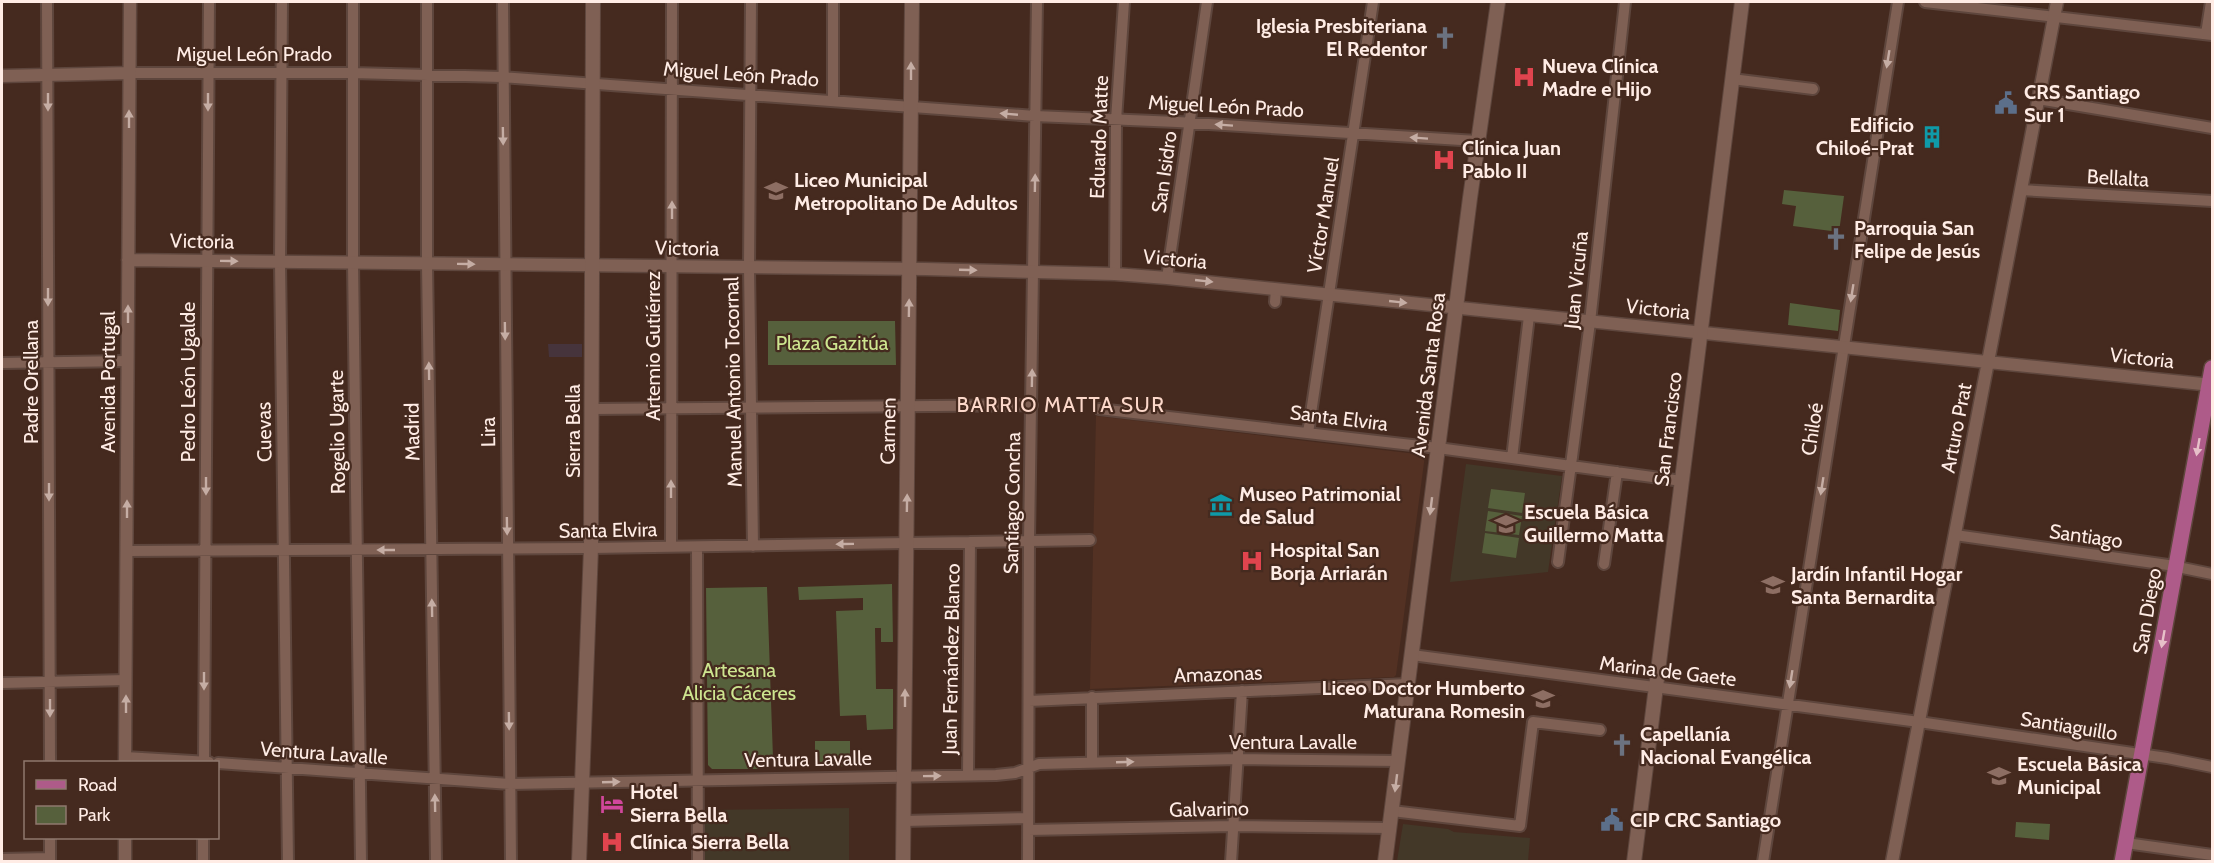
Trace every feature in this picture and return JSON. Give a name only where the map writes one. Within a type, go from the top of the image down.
[{"type":"main road","name":"Sierra Bella","points":[[579,861],[591,548],[594,266],[593,2]]},
{"type":"main road","name":"Carmen","points":[[903,861],[912,2]]},
{"type":"main road","name":"Avenida Santa Rosa","points":[[1385,861],[1477,141],[1498,2]]},
{"type":"main road","name":"San Francisco","points":[[1634,861],[1742,2]]},
{"type":"main road","name":"San Diego","points":[[2122,861],[2211,385],[2212,369]]},
{"type":"street","name":"Padre Orellana","points":[[47,2],[50,761]]},
{"type":"street","name":"Avenida Portugal","points":[[125,760],[130,2]]},
{"type":"street","name":"Pedro León Ugalde","points":[[204,761],[209,2]]},
{"type":"street","name":"Cuevas","points":[[282,2],[280,262],[288,861]]},
{"type":"street","name":"Rogelio Ugarte","points":[[353,2],[356,550],[362,861]]},
{"type":"street","name":"Madrid","points":[[427,2],[427,264],[436,861]]},
{"type":"street","name":"Lira","points":[[503,2],[511,861]]},
{"type":"street","name":"Artemio Gutiérrez","points":[[671,547],[672,2]]},
{"type":"street","name":"Manuel Antonio Tocornal","points":[[751,2],[749,268],[753,546]]},
{"type":"street","points":[[833,2],[833,100]]},
{"type":"street","name":"Santiago Concha","points":[[1028,861],[1029,542],[1037,2]]},
{"type":"street","name":"Eduardo Matte","points":[[1115,274],[1116,120],[1124,2]]},
{"type":"street","name":"San Isidro","points":[[1167,278],[1207,2]]},
{"type":"street","name":"Víctor Manuel","points":[[1308,433],[1373,2]]},
{"type":"street","name":"Juan Vicuña","points":[[1558,562],[1590,322],[1625,2]]},
{"type":"street","name":"Chiloé","points":[[1762,861],[1898,2]]},
{"type":"street","points":[[1924,2],[2209,35],[2211,2]]},
{"type":"street","name":"Arturo Prat","points":[[1892,861],[2057,2]]},
{"type":"street","name":"Miguel León Prado","points":[[2,76],[130,73],[353,73],[502,77],[1035,116],[1477,141]]},
{"type":"street","points":[[1732,78],[1813,89]]},
{"type":"street","points":[[2038,99],[2212,128]]},
{"type":"street","name":"Bellalta","points":[[2021,190],[2212,201]]},
{"type":"street","name":"Victoria","points":[[128,260],[909,269],[1115,274],[2211,385]]},
{"type":"street","points":[[1275,302],[1276,289]]},
{"type":"street","points":[[1512,458],[1529,316]]},
{"type":"street","points":[[2,363],[128,362]]},
{"type":"street","points":[[592,409],[1032,405]]},
{"type":"street","name":"Santa Elvira","points":[[1099,409],[1438,448],[1682,481]]},
{"type":"street","points":[[1604,564],[1617,472]]},
{"type":"street","name":"Santiago","points":[[1955,535],[2212,574]]},
{"type":"street","name":"Santa Elvira","points":[[127,551],[697,547],[1090,540]]},
{"type":"street","name":"Juan Fernández Blanco","points":[[968,776],[970,542]]},
{"type":"street","points":[[697,547],[698,861]]},
{"type":"street","name":"Marina de Gaete","points":[[1412,656],[1919,722]]},
{"type":"street","points":[[2,683],[126,680]]},
{"type":"street","name":"Amazonas","points":[[1029,700],[1408,684]]},
{"type":"street","points":[[1230,861],[1242,691]]},
{"type":"street","points":[[1092,697],[1092,763]]},
{"type":"street","points":[[1392,811],[1520,826],[1533,722],[1600,730]]},
{"type":"street","name":"Santiaguillo","points":[[1919,722],[2212,767]]},
{"type":"street","name":"Ventura Lavalle","points":[[219,763],[510,784],[968,776],[1008,774],[1039,764],[1237,759],[1398,761]]},
{"type":"street","points":[[125,760],[164,761]]},
{"type":"street","points":[[904,821],[1028,818]]},
{"type":"street","name":"Galvarino","points":[[1028,830],[1233,826],[1390,828]]},
{"type":"street","points":[[2,859],[50,860],[50,839]]},
{"type":"street","points":[[125,839],[125,861]]},
{"type":"street","points":[[203,839],[203,861]]},
{"type":"street","points":[[2126,843],[2212,855]]},
{"type":"shaded area","points":[[548,344],[582,344],[582,357],[549,357]]},
{"type":"shaded area","name":"Hospital San Borja Arriarán","points":[[1096,416],[1425,455],[1396,675],[1394,677],[1090,689]]},
{"type":"shaded area","name":"Escuela Básica Guillermo Matta","points":[[1466,464],[1562,476],[1548,572],[1450,582]]},
{"type":"shaded area","points":[[849,808],[849,861],[703,861],[703,810]]},
{"type":"shaded area","points":[[1403,824],[1448,829],[1454,832],[1530,838],[1528,861],[1397,861]]},
{"type":"green space","points":[[1784,190],[1844,196],[1839,232],[1793,226],[1796,206],[1782,204]]},
{"type":"green space","points":[[1790,303],[1840,310],[1838,331],[1788,325]]},
{"type":"green space","name":"Plaza Gazitúa","points":[[768,321],[895,321],[896,365],[768,365]]},
{"type":"green space","points":[[1491,489],[1525,493],[1522,513],[1488,508]]},
{"type":"green space","points":[[1488,511],[1522,516],[1519,535],[1485,531]]},
{"type":"green space","points":[[1485,533],[1519,538],[1516,558],[1482,553]]},
{"type":"green space","points":[[892,584],[893,642],[881,642],[881,628],[875,628],[876,689],[893,689],[893,729],[867,730],[866,715],[840,716],[836,611],[863,610],[863,598],[799,600],[798,587]]},
{"type":"green space","name":"Artesana Alicia Cáceres","points":[[767,587],[773,758],[759,759],[759,769],[712,769],[708,765],[706,588]]},
{"type":"green space","points":[[815,741],[850,741],[850,766],[815,767]]},
{"type":"green space","points":[[2016,822],[2050,824],[2049,840],[2015,837]]},
{"type":"place","name":"Iglesia Presbiteriana El Redentor","points":[[1445,38]]},
{"type":"place","name":"Nueva Clínica Madre e Hijo","points":[[1524,77]]},
{"type":"place","name":"CRS Santiago Sur 1","points":[[2006,103]]},
{"type":"place","name":"Edificio Chiloé-Prat","points":[[1932,137]]},
{"type":"place","name":"Clínica Juan Pablo II","points":[[1444,160]]},
{"type":"place","name":"Liceo Municipal Metropolitano De Adultos","points":[[776,191]]},
{"type":"place","name":"Parroquia San Felipe de Jesús","points":[[1836,239]]},
{"type":"place","name":"Museo Patrimonial de Salud","points":[[1221,505]]},
{"type":"place","name":"Escuela Básica Guillermo Matta","points":[[1506,524]]},
{"type":"place","name":"Hospital San Borja Arriarán","points":[[1252,561]]},
{"type":"place","name":"Jardín Infantil Hogar Santa Bernardita","points":[[1773,585]]},
{"type":"place","name":"Liceo Doctor Humberto Maturana Romesin","points":[[1543,699]]},
{"type":"place","name":"Capellanía Nacional Evangélica","points":[[1622,745]]},
{"type":"place","name":"Escuela Básica Municipal","points":[[1999,776]]},
{"type":"place","name":"Hotel Sierra Bella","points":[[612,804]]},
{"type":"place","name":"CIP CRC Santiago","points":[[1612,820]]},
{"type":"place","name":"Clínica Sierra Bella","points":[[612,842]]},
{"type":"district","name":"BARRIO MATTA SUR","points":[[1061,404]]}]
